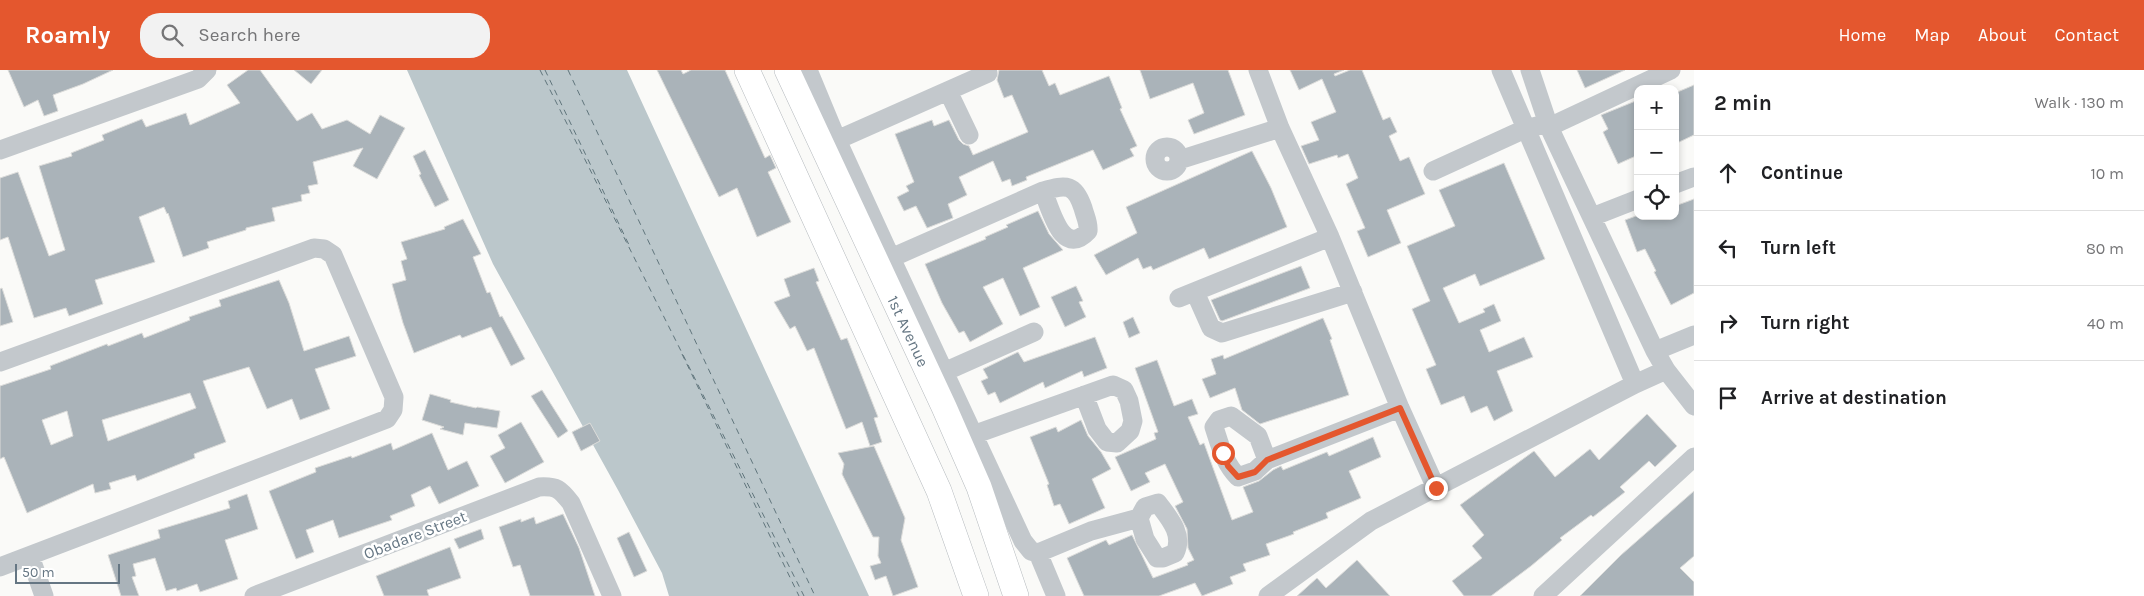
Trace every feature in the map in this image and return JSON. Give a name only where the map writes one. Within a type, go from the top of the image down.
[{"type":"main road","points":[[746,70],[939,491],[976,596]]},
{"type":"main road","name":"1st Avenue","points":[[787,70],[964,451],[979,487],[1016,596]]},
{"type":"street","points":[[0,150],[198,78],[207,70]]},
{"type":"street","points":[[808,70],[837,140],[1023,541],[1032,551],[1038,553],[1091,531],[1139,518]]},
{"type":"street","points":[[1258,70],[1280,128],[1330,237],[1400,408],[1436,488]]},
{"type":"street","points":[[1501,70],[1635,384]]},
{"type":"street","points":[[1530,70],[1549,125],[1655,351],[1666,370],[1694,406]]},
{"type":"street","points":[[1433,171],[1525,129],[1549,125],[1671,70]]},
{"type":"street","points":[[837,140],[988,73]]},
{"type":"street","points":[[948,91],[970,135]]},
{"type":"street","points":[[1179,160],[1280,128]]},
{"type":"street","points":[[1679,183],[1694,177]]},
{"type":"street","points":[[891,258],[1043,191]]},
{"type":"street","points":[[1592,217],[1634,201]]},
{"type":"street","points":[[1330,237],[1187,295],[1211,328],[1222,333],[1352,292]]},
{"type":"street","points":[[0,362],[314,248],[324,249],[333,256],[394,396],[393,410],[387,419],[0,567]]},
{"type":"street","points":[[944,372],[1034,332]]},
{"type":"street","points":[[1655,351],[1694,335]]},
{"type":"street","points":[[1268,596],[1371,522],[1635,384],[1666,370]]},
{"type":"street","points":[[973,435],[1084,395]]},
{"type":"street","points":[[1267,460],[1400,408]]},
{"type":"street","points":[[1543,596],[1694,457]]},
{"type":"street","name":"Obadare Street","points":[[254,596],[539,487],[553,486],[562,492],[571,503],[612,596]]},
{"type":"street","points":[[1038,553],[1056,596]]},
{"type":"street","points":[[30,556],[44,596]]},
{"type":"shaded area","points":[[407,70],[627,70],[869,596],[669,596],[662,573],[618,490],[493,264]]},
{"type":"building","points":[[8,70],[113,70],[53,95],[58,111],[44,116],[38,100],[24,107]]},
{"type":"building","points":[[248,70],[260,70],[297,121],[312,113],[322,129],[347,120],[370,134],[380,115],[405,128],[377,179],[353,166],[363,148],[313,162],[318,184],[308,186],[310,193],[301,195],[302,201],[272,208],[275,221],[246,228],[246,230],[207,242],[209,248],[183,257],[168,213],[164,207],[139,217],[155,262],[95,280],[103,304],[69,316],[66,308],[34,318],[8,237],[0,240],[0,178],[18,172],[49,256],[65,250],[39,166],[72,156],[71,153],[104,140],[102,135],[142,119],[146,127],[186,113],[190,125],[240,103],[227,85]]},
{"type":"building","points":[[294,70],[322,70],[311,84]]},
{"type":"building","points":[[657,70],[681,70],[683,74],[691,70],[725,70],[765,158],[770,155],[776,168],[768,172],[791,222],[757,237],[737,188],[719,197]]},
{"type":"building","points":[[999,70],[1042,70],[1049,86],[1055,83],[1060,95],[1109,76],[1122,108],[1120,109],[1137,146],[1130,149],[1134,156],[1103,170],[1093,150],[1026,177],[1027,180],[1012,186],[1010,179],[1002,182],[993,161],[959,177],[967,195],[948,204],[953,218],[927,228],[916,206],[904,211],[897,197],[909,191],[906,186],[914,182],[895,134],[932,120],[934,126],[949,120],[959,140],[969,146],[973,155],[1028,132],[1012,95],[1004,98],[997,80]]},
{"type":"building","points":[[1140,70],[1228,70],[1245,115],[1194,134],[1188,120],[1204,113],[1193,83],[1150,99]]},
{"type":"building","points":[[1290,70],[1344,70],[1334,74],[1335,76],[1350,70],[1362,70],[1383,120],[1390,117],[1397,132],[1389,136],[1400,161],[1409,157],[1425,194],[1387,210],[1401,243],[1368,257],[1357,231],[1365,228],[1346,184],[1358,178],[1348,154],[1338,158],[1337,155],[1309,164],[1301,146],[1319,140],[1311,122],[1336,112],[1322,79],[1299,90]]},
{"type":"building","points":[[1577,70],[1625,70],[1585,88]]},
{"type":"building","points":[[1694,85],[1694,135],[1679,142],[1679,130],[1679,91]]},
{"type":"building","points":[[1634,102],[1634,157],[1618,164],[1603,132],[1608,129],[1601,115]]},
{"type":"building","points":[[425,150],[449,200],[435,207],[419,175],[421,174],[413,156]]},
{"type":"building","points":[[1252,151],[1271,188],[1287,227],[1209,259],[1204,248],[1153,270],[1151,266],[1143,269],[1138,258],[1106,275],[1094,255],[1137,233],[1126,207]]},
{"type":"building","points":[[1504,163],[1545,259],[1480,286],[1475,274],[1443,288],[1459,323],[1485,312],[1483,309],[1494,304],[1501,321],[1480,330],[1489,352],[1524,337],[1533,357],[1497,371],[1513,411],[1494,421],[1487,406],[1471,413],[1464,396],[1441,405],[1426,369],[1436,365],[1412,309],[1430,301],[1407,246],[1455,226],[1439,190]]},
{"type":"building","points":[[1694,199],[1694,293],[1671,305],[1654,272],[1656,271],[1645,249],[1637,252],[1625,220],[1634,217],[1634,220],[1679,220],[1679,205]]},
{"type":"building","points":[[1038,211],[1049,234],[1063,250],[1023,268],[1040,307],[1020,316],[1003,278],[983,287],[1003,324],[970,342],[964,331],[959,333],[942,303],[925,264],[986,239],[985,237],[1008,227],[1006,225]]},
{"type":"building","points":[[463,219],[481,254],[473,257],[487,293],[490,292],[500,317],[502,316],[525,359],[511,366],[491,327],[462,338],[460,335],[414,353],[403,323],[392,284],[406,280],[401,261],[407,259],[401,242],[445,229],[444,227]]},
{"type":"building","points":[[1301,266],[1310,288],[1222,321],[1220,320],[1211,300]]},
{"type":"building","points":[[814,268],[819,281],[816,282],[841,340],[847,338],[878,417],[874,418],[882,442],[870,446],[862,422],[846,429],[814,348],[807,351],[795,326],[790,329],[774,302],[790,296],[784,279]]},
{"type":"building","points":[[279,280],[289,303],[304,351],[349,336],[356,356],[315,369],[330,409],[300,420],[292,399],[267,409],[249,367],[203,381],[226,442],[194,454],[195,458],[137,481],[135,475],[109,483],[111,489],[95,493],[93,484],[27,513],[4,457],[0,459],[0,386],[51,369],[50,366],[107,344],[108,346],[142,333],[144,338],[190,320],[189,317],[221,306],[219,300]],"holes":[[[190,393],[196,408],[108,441],[102,420]],[[67,411],[73,436],[51,445],[42,420]]]},
{"type":"building","points":[[1076,286],[1083,301],[1079,302],[1086,317],[1065,327],[1051,297]]},
{"type":"building","points":[[2,288],[13,322],[0,326],[0,289]]},
{"type":"building","points":[[1133,317],[1140,333],[1129,338],[1123,322]]},
{"type":"building","points":[[1323,318],[1332,339],[1330,340],[1349,395],[1260,424],[1242,410],[1235,388],[1210,398],[1202,379],[1216,374],[1211,359],[1223,355],[1224,359]]},
{"type":"building","points":[[1095,337],[1107,368],[1084,377],[1082,371],[1045,388],[1043,382],[1000,403],[995,392],[988,395],[981,381],[988,378],[983,369],[1018,352],[1024,362]]},
{"type":"building","points":[[1157,360],[1174,406],[1192,399],[1198,414],[1188,417],[1200,445],[1204,443],[1232,520],[1253,512],[1243,487],[1259,481],[1281,466],[1283,470],[1327,452],[1329,456],[1373,437],[1381,457],[1349,471],[1361,498],[1326,513],[1328,518],[1293,532],[1294,534],[1266,544],[1270,555],[1243,564],[1246,571],[1230,577],[1233,584],[1202,596],[1195,583],[1159,596],[1084,596],[1067,558],[1106,540],[1109,545],[1132,535],[1153,578],[1188,565],[1187,563],[1194,560],[1188,548],[1187,529],[1175,506],[1183,502],[1165,464],[1145,473],[1150,482],[1131,491],[1115,457],[1156,439],[1154,433],[1158,432],[1135,368]]},
{"type":"building","points":[[542,390],[568,431],[558,438],[531,396]]},
{"type":"building","points":[[430,394],[451,400],[450,402],[500,411],[497,428],[465,423],[463,435],[440,429],[444,427],[422,420]]},
{"type":"building","points":[[1647,414],[1677,446],[1655,467],[1649,461],[1620,487],[1625,492],[1593,517],[1591,515],[1560,538],[1562,540],[1491,596],[1464,596],[1452,581],[1482,558],[1472,546],[1484,535],[1460,505],[1534,451],[1555,477],[1590,449],[1599,460]]},
{"type":"building","points":[[1081,420],[1088,436],[1101,452],[1111,469],[1092,479],[1105,508],[1069,524],[1060,504],[1054,506],[1047,485],[1049,484],[1030,437],[1056,427],[1058,432]]},
{"type":"building","points":[[521,422],[544,462],[505,483],[490,456],[505,448],[498,435]]},
{"type":"building","points":[[590,423],[600,441],[581,451],[572,432]]},
{"type":"building","points":[[432,433],[448,470],[467,461],[479,486],[439,504],[430,486],[411,495],[415,506],[390,516],[392,520],[339,538],[333,520],[306,530],[314,552],[296,559],[269,491],[316,472],[315,468],[351,456],[352,458],[391,443],[393,450]]},
{"type":"building","points":[[874,446],[905,518],[901,540],[918,587],[893,596],[886,576],[875,580],[870,566],[881,563],[878,556],[879,537],[873,537],[842,474],[844,464],[838,453]]},
{"type":"building","points":[[1694,491],[1694,556],[1680,568],[1694,582],[1694,596],[1580,596],[1621,555]]},
{"type":"building","points":[[247,494],[258,529],[225,540],[238,579],[200,592],[197,584],[177,591],[176,588],[166,591],[155,558],[133,564],[136,576],[132,577],[139,596],[121,596],[108,555],[160,538],[158,530],[230,508],[228,501]]},
{"type":"building","points":[[563,514],[579,548],[595,596],[530,596],[520,565],[513,567],[499,527],[521,519],[521,522],[534,517],[536,524]]},
{"type":"building","points":[[481,529],[484,539],[459,549],[454,539]]},
{"type":"building","points":[[629,532],[647,571],[634,577],[617,538]]},
{"type":"building","points":[[450,547],[461,578],[427,590],[429,596],[384,596],[376,576]]},
{"type":"building","points":[[1357,560],[1390,596],[1297,596],[1317,578],[1326,588]]},
{"type":"ferry route","points":[[540,70],[804,596]]},
{"type":"ferry route","points":[[545,70],[630,247]]},
{"type":"ferry route","points":[[568,70],[815,596]]},
{"type":"ferry route","points":[[682,354],[799,596]]},
{"type":"route","points":[[1223,453],[1228,466],[1238,477],[1255,472],[1267,460],[1400,408],[1436,488]]}]
